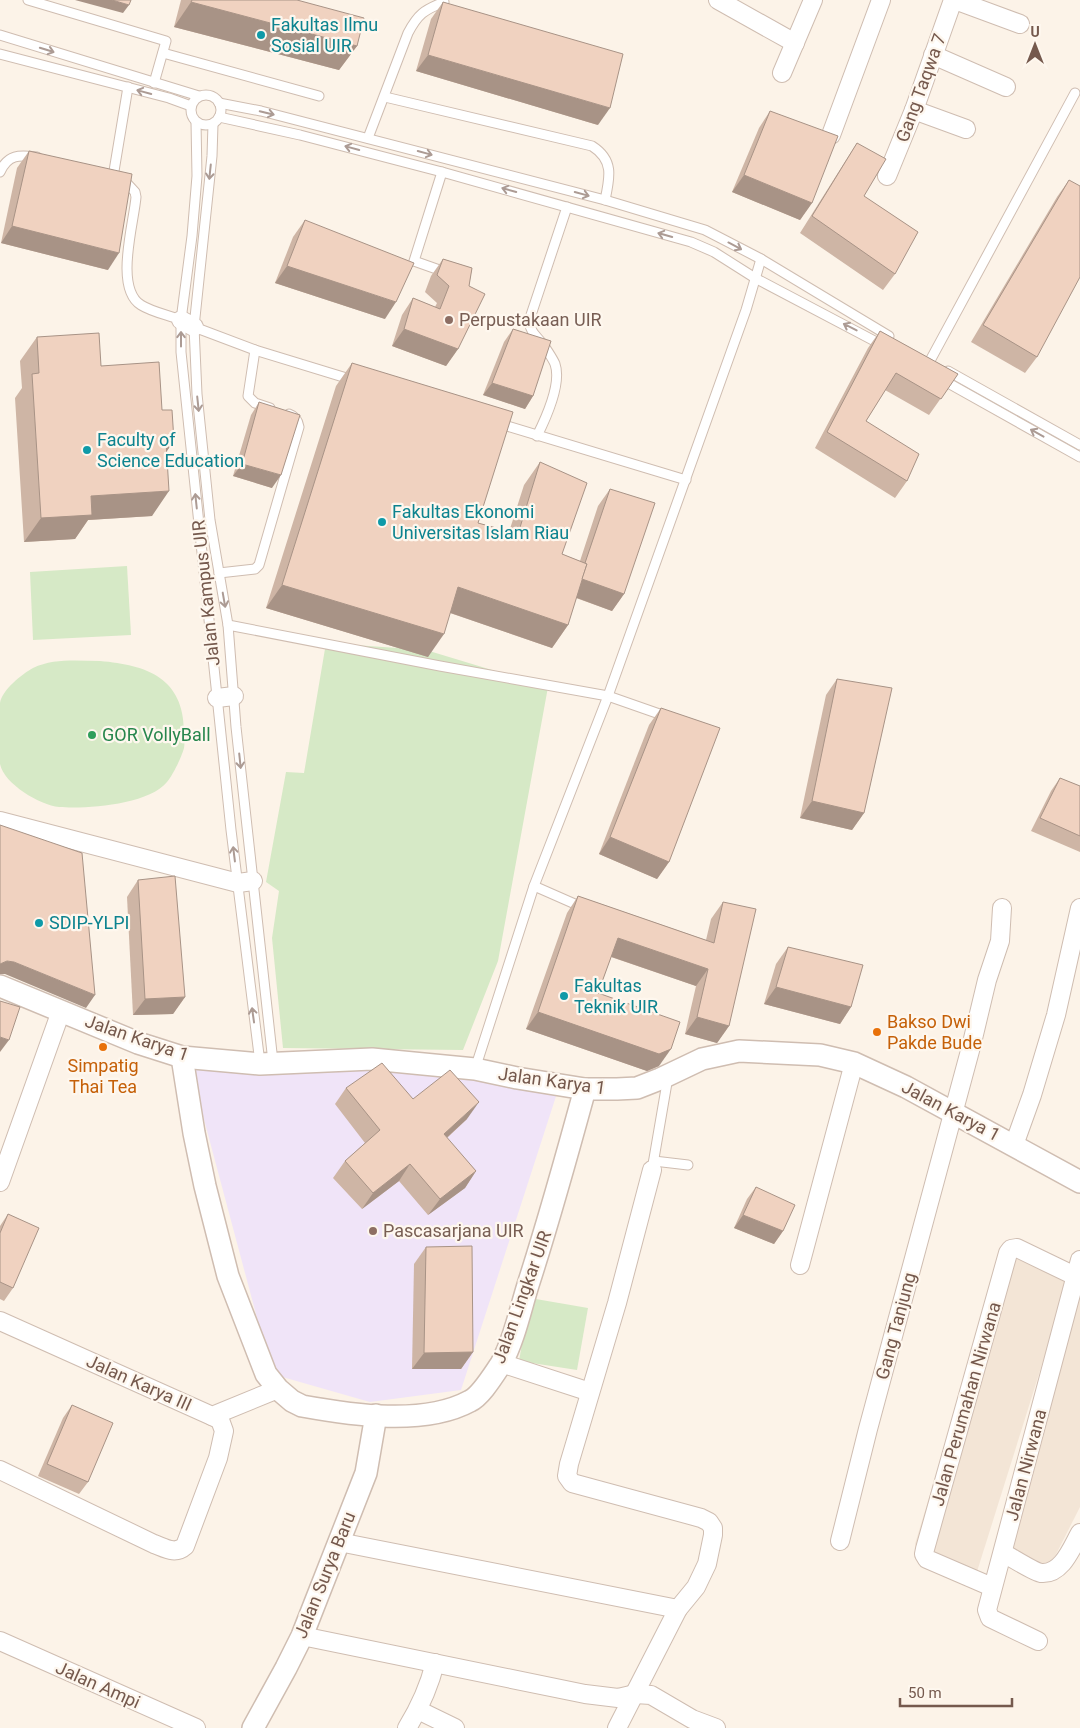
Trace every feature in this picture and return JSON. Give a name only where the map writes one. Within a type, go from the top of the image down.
[{"type":"street","points":[[718,0],[796,43]]},
{"type":"street","points":[[782,73],[813,0]]},
{"type":"street","points":[[831,135],[882,0]]},
{"type":"street","points":[[954,0],[1020,24]]},
{"type":"street","name":"Gang Taqwa 7","points":[[887,176],[914,110],[954,0]]},
{"type":"street","points":[[933,56],[1006,87]]},
{"type":"street","points":[[914,110],[966,130]]},
{"type":"street","points":[[0,821],[245,882]]},
{"type":"street","name":"Gang Tanjung","points":[[840,1541],[987,980],[1000,941],[1002,908]]},
{"type":"street","points":[[1014,1145],[1032,1096],[1056,1016],[1080,908]]},
{"type":"street","name":"Jalan Karya 1","points":[[0,986],[138,1043],[182,1057],[266,1063],[372,1059],[475,1069],[516,1078],[586,1089],[637,1088],[702,1059],[739,1051],[820,1055],[854,1063],[906,1087],[1080,1182]]},
{"type":"street","points":[[0,1182],[7,1145],[61,1011]]},
{"type":"street","name":"Jalan Lingkar UIR","points":[[182,1057],[194,1133],[205,1186],[228,1276],[266,1374],[292,1401],[302,1406],[376,1415],[422,1416],[443,1412],[472,1401],[487,1384],[501,1363],[512,1337],[551,1216],[586,1089]]},
{"type":"street","points":[[800,1265],[854,1063]]},
{"type":"street","points":[[617,1728],[678,1609],[696,1587],[707,1564],[714,1535],[713,1528],[709,1522],[701,1518],[568,1480],[567,1471],[617,1303],[653,1165]]},
{"type":"street","name":"Jalan Perumahan Nirwana","points":[[992,1587],[927,1558],[924,1554],[1008,1253],[1011,1249],[1017,1248],[1078,1268]]},
{"type":"street","name":"Jalan Nirwana","points":[[1038,1641],[990,1618],[987,1610],[1078,1268]]},
{"type":"street","name":"Jalan Karya III","points":[[0,1320],[212,1416],[278,1388]]},
{"type":"street","points":[[501,1363],[590,1392]]},
{"type":"street","name":"Jalan Surya Baru","points":[[252,1728],[302,1636],[366,1473],[376,1415]]},
{"type":"street","points":[[0,1470],[154,1544],[171,1551],[177,1551],[185,1546],[218,1458],[224,1431],[220,1420],[212,1416]]},
{"type":"street","points":[[1003,1553],[1040,1573],[1049,1572],[1060,1567],[1080,1533]]},
{"type":"street","points":[[339,1542],[678,1609]]},
{"type":"street","points":[[302,1636],[585,1694],[618,1698],[635,1694],[652,1695],[692,1718],[716,1728]]},
{"type":"street","name":"Jalan Ampi","points":[[0,1641],[196,1728]]},
{"type":"street","points":[[407,1728],[418,1710],[430,1682],[435,1663]]},
{"type":"street","points":[[418,1710],[455,1728]]},
{"type":"lane","points":[[28,0],[166,42],[154,83]]},
{"type":"lane","points":[[368,138],[408,32],[417,17],[428,8],[444,2]]},
{"type":"lane","points":[[0,35],[199,96],[210,95],[220,103],[261,111],[605,200],[705,230],[761,259],[897,341]]},
{"type":"lane","points":[[163,53],[319,96]]},
{"type":"lane","points":[[0,54],[128,87],[191,106]]},
{"type":"lane","points":[[128,87],[109,170],[135,192],[136,197],[127,252],[127,274],[131,294],[140,304],[187,324],[255,350],[358,381]]},
{"type":"lane","points":[[925,370],[1075,93]]},
{"type":"lane","points":[[199,96],[191,106],[190,112],[196,122],[201,125],[216,120],[300,135],[442,172],[691,242],[714,252],[755,278],[891,350]]},
{"type":"lane","points":[[384,97],[592,146],[602,152],[608,165],[610,177],[605,200]]},
{"type":"lane","points":[[216,120],[221,108],[220,103]]},
{"type":"lane","name":"Jalan Kampus UIR","points":[[216,120],[187,324],[180,352],[225,697],[266,1063]]},
{"type":"lane","name":"Jalan Kampus UIR","points":[[196,122],[197,176],[187,324],[197,394],[210,520],[228,625],[225,697],[266,1063]]},
{"type":"lane","points":[[0,172],[4,162],[12,157],[48,158]]},
{"type":"lane","points":[[442,172],[414,261],[454,275]]},
{"type":"lane","points":[[537,436],[548,414],[557,381],[555,365],[544,346],[530,328],[529,321],[567,207]]},
{"type":"lane","points":[[475,1069],[534,886],[608,696],[746,310],[761,259]]},
{"type":"lane","points":[[219,573],[255,569],[259,565],[300,427],[293,415],[250,400],[248,396],[255,350]]},
{"type":"lane","points":[[922,356],[1080,445]]},
{"type":"lane","points":[[917,365],[1080,457]]},
{"type":"lane","points":[[490,422],[686,480]]},
{"type":"lane","points":[[228,625],[423,663],[608,696],[681,722]]},
{"type":"lane","points":[[534,886],[588,910]]},
{"type":"lane","points":[[668,1075],[653,1165],[688,1166]]},
{"type":"shaded area","name":"Pascasarjana UIR","points":[[390,1059],[559,1087],[461,1390],[370,1402],[272,1374],[190,1067]]},
{"type":"shaded area","points":[[1080,1250],[1080,1507],[1042,1582],[1002,1556]]},
{"type":"shaded area","points":[[1016,1254],[1063,1275],[1065,1291],[975,1578],[921,1562],[915,1544],[1001,1260]]},
{"type":"green space","points":[[127,566],[131,635],[33,640],[30,572]]},
{"type":"green space","points":[[326,643],[426,650],[548,687],[498,961],[463,1050],[283,1048],[272,938],[279,891],[266,882],[286,772],[304,773]]},
{"type":"green space","name":"GOR VollyBall","points":[[66,661],[100,661],[133,666],[147,671],[160,678],[170,687],[177,699],[182,714],[184,748],[181,756],[167,782],[158,790],[132,801],[100,806],[59,807],[33,798],[8,779],[0,764],[0,703],[4,693],[23,674],[41,665]]},
{"type":"green space","points":[[530,1298],[588,1308],[577,1370],[519,1361]]},
{"type":"building","points":[[112,0],[131,0],[129,5]]},
{"type":"building","points":[[192,0],[297,0],[364,18],[357,46],[191,2]]},
{"type":"building","points":[[443,2],[623,54],[610,108],[428,55]]},
{"type":"building","points":[[770,111],[838,136],[812,203],[744,175]]},
{"type":"building","points":[[857,143],[886,159],[864,196],[918,232],[895,274],[812,216]]},
{"type":"building","points":[[29,151],[132,174],[119,253],[12,226]]},
{"type":"building","points":[[1069,180],[1080,186],[1080,277],[1037,357],[983,325]]},
{"type":"building","points":[[305,220],[414,263],[396,302],[287,266]]},
{"type":"building","points":[[443,259],[472,268],[469,286],[485,294],[458,349],[404,329],[413,298],[440,309],[449,286],[437,275]]},
{"type":"building","points":[[513,329],[551,341],[533,396],[492,383]]},
{"type":"building","points":[[880,331],[958,374],[941,399],[896,373],[866,421],[919,454],[907,481],[827,432]]},
{"type":"building","name":"Faculty of Science Education","points":[[99,333],[101,366],[159,362],[162,410],[172,410],[174,441],[166,442],[169,491],[91,496],[92,515],[41,518],[32,374],[39,373],[37,337]]},
{"type":"building","name":"Fakultas Ekonomi Universitas Islam Riau","points":[[352,363],[513,412],[478,523],[518,534],[540,462],[587,483],[562,554],[587,564],[568,625],[458,587],[444,634],[282,585]]},
{"type":"building","points":[[259,402],[300,415],[281,475],[242,464]]},
{"type":"building","points":[[610,489],[655,503],[624,594],[582,579],[587,564],[585,563]]},
{"type":"building","points":[[837,679],[892,688],[864,813],[812,801]]},
{"type":"building","points":[[661,708],[720,728],[669,862],[610,837]]},
{"type":"building","points":[[1060,778],[1080,786],[1080,836],[1040,818]]},
{"type":"building","name":"SDIP-YLPI","points":[[0,825],[82,853],[95,995],[14,962],[7,961],[0,964]]},
{"type":"building","points":[[175,876],[185,997],[145,999],[138,880]]},
{"type":"building","points":[[578,896],[714,943],[723,902],[756,909],[729,1026],[697,1017],[708,969],[618,938],[598,993],[680,1022],[671,1049],[659,1054],[538,1012]]},
{"type":"building","points":[[788,947],[863,965],[851,1007],[776,987]]},
{"type":"building","points":[[0,1001],[20,1007],[9,1040],[0,1037]]},
{"type":"building","points":[[382,1063],[413,1099],[450,1070],[479,1102],[444,1134],[476,1171],[440,1199],[410,1164],[373,1193],[345,1161],[380,1130],[346,1088]]},
{"type":"building","points":[[756,1187],[795,1205],[783,1231],[743,1215]]},
{"type":"building","points":[[8,1214],[39,1228],[13,1288],[0,1282],[0,1233]]},
{"type":"building","points":[[472,1246],[473,1352],[424,1353],[426,1247]]},
{"type":"building","points":[[72,1405],[113,1423],[88,1482],[47,1464]]},
{"type":"place","name":"Fakultas Ilmu Sosial UIR","points":[[261,35]]},
{"type":"place","name":"Perpustakaan UIR","points":[[449,320]]},
{"type":"place","name":"Faculty of Science Education","points":[[87,450]]},
{"type":"place","name":"Fakultas Ekonomi Universitas Islam Riau","points":[[382,522]]},
{"type":"place","name":"GOR VollyBall","points":[[92,735]]},
{"type":"place","name":"SDIP-YLPI","points":[[39,923]]},
{"type":"place","name":"Fakultas Teknik UIR","points":[[564,996]]},
{"type":"place","name":"Bakso Dwi Pakde Bude","points":[[877,1032]]},
{"type":"place","name":"Simpatig Thai Tea","points":[[103,1047]]},
{"type":"place","name":"Pascasarjana UIR","points":[[373,1231]]}]
